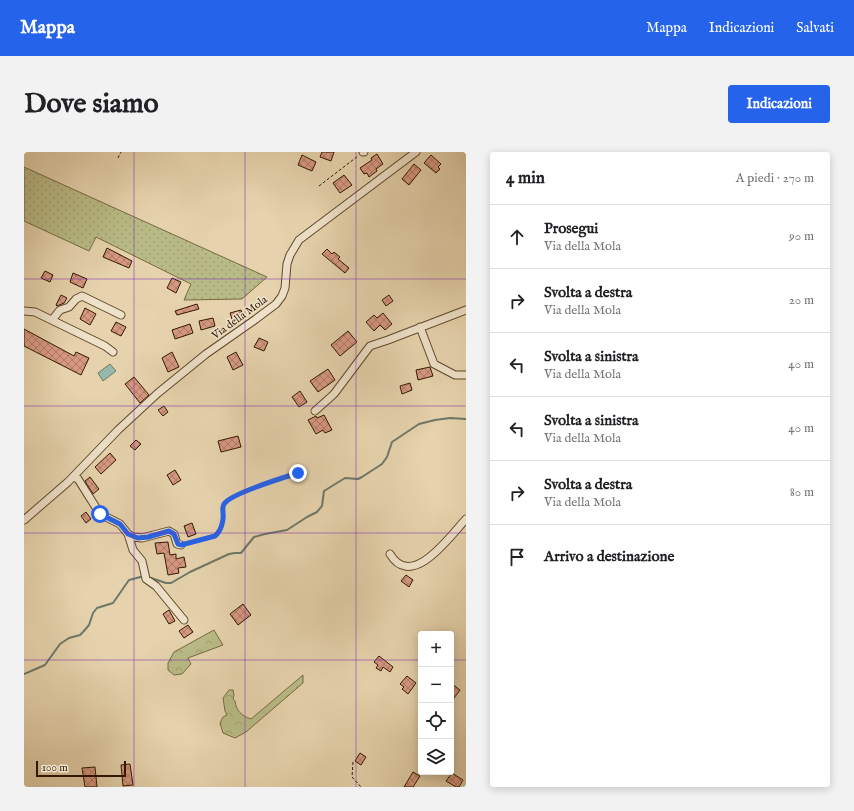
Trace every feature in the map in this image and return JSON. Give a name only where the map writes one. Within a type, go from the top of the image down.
[{"type":"street","name":"Via della Mola","points":[[24,520],[74,477],[114,434],[158,393],[206,354],[277,303],[285,288],[287,264],[290,255],[299,240],[416,152]]},
{"type":"street","points":[[52,320],[60,310],[69,307],[76,299],[82,296],[121,315]]},
{"type":"street","points":[[315,411],[334,394],[370,346],[466,310]]},
{"type":"street","points":[[24,311],[35,312],[106,346],[113,352]]},
{"type":"street","points":[[420,327],[434,364],[455,375],[466,375]]},
{"type":"street","points":[[74,477],[78,480],[100,514],[120,524],[128,534],[133,550],[142,561],[145,576],[156,586],[184,620]]},
{"type":"street","points":[[390,554],[393,559],[404,565],[409,566],[420,563],[438,551],[466,519]]},
{"type":"street","points":[[128,534],[142,538],[169,531],[174,534],[178,544],[181,545]]},
{"type":"path","points":[[118,158],[121,152]]},
{"type":"path","points":[[319,186],[364,152]]},
{"type":"path","points":[[181,545],[215,536],[218,533],[223,518],[222,507],[227,501],[265,484],[298,473]]},
{"type":"path","points":[[353,762],[352,778],[361,787]]},
{"type":"green space","points":[[24,167],[267,277],[242,299],[184,300],[191,284],[96,237],[89,251],[24,221]]},
{"type":"green space","points":[[214,630],[223,645],[188,658],[191,664],[182,674],[174,675],[168,670],[168,663],[174,652]]},
{"type":"green space","points":[[303,675],[303,683],[246,732],[235,738],[223,733],[220,723],[223,717],[227,715],[223,698],[229,690],[233,690],[233,699],[238,710],[242,715],[251,719]]},
{"type":"water","points":[[110,364],[116,371],[103,381],[98,373]]},
{"type":"building","points":[[322,152],[334,152],[331,161],[320,157]]},
{"type":"building","points":[[377,154],[383,164],[369,177],[367,173],[364,174],[360,168],[372,160],[371,158]]},
{"type":"building","points":[[302,155],[316,162],[312,171],[298,165]]},
{"type":"building","points":[[431,155],[441,164],[438,167],[440,169],[436,173],[424,163]]},
{"type":"building","points":[[414,164],[421,170],[409,185],[402,179]]},
{"type":"building","points":[[344,175],[352,185],[340,193],[333,183]]},
{"type":"building","points":[[107,248],[132,261],[129,268],[103,257]]},
{"type":"building","points":[[327,249],[332,254],[334,252],[340,257],[338,259],[349,268],[345,273],[322,254]]},
{"type":"building","points":[[45,271],[53,275],[50,282],[41,278]]},
{"type":"building","points":[[73,273],[87,279],[83,288],[70,282]]},
{"type":"building","points":[[172,278],[181,282],[176,293],[167,288]]},
{"type":"building","points":[[61,295],[67,298],[64,303],[57,306],[56,305]]},
{"type":"building","points":[[389,295],[393,301],[386,306],[382,300]]},
{"type":"building","points":[[197,304],[199,309],[177,315],[175,311]]},
{"type":"building","points":[[85,308],[96,314],[90,325],[80,319]]},
{"type":"building","points":[[241,310],[243,318],[233,322],[230,313]]},
{"type":"building","points":[[383,313],[392,324],[385,330],[380,325],[374,331],[366,322],[374,315],[377,318]]},
{"type":"building","points":[[213,318],[215,326],[201,330],[199,321]]},
{"type":"building","points":[[116,322],[126,327],[121,336],[111,331]]},
{"type":"building","points":[[190,324],[193,333],[175,339],[172,330]]},
{"type":"building","points":[[24,329],[74,356],[76,352],[89,358],[81,375],[24,346]]},
{"type":"building","points":[[348,331],[357,342],[340,356],[331,345]]},
{"type":"building","points":[[259,338],[268,342],[264,351],[254,347]]},
{"type":"building","points":[[172,352],[179,367],[168,372],[162,358]]},
{"type":"building","points":[[236,352],[243,365],[233,370],[227,357]]},
{"type":"building","points":[[430,367],[433,376],[418,380],[416,370]]},
{"type":"building","points":[[328,369],[335,380],[318,392],[310,381]]},
{"type":"building","points":[[134,377],[149,395],[140,403],[125,384]]},
{"type":"building","points":[[410,383],[412,390],[402,394],[400,386]]},
{"type":"building","points":[[300,391],[307,402],[299,407],[292,397]]},
{"type":"building","points":[[164,406],[168,412],[163,416],[158,410]]},
{"type":"building","points":[[324,415],[332,430],[325,433],[323,430],[316,434],[308,420],[316,416],[317,418]]},
{"type":"building","points":[[238,436],[241,447],[221,452],[218,441]]},
{"type":"building","points":[[136,440],[141,444],[135,450],[130,446]]},
{"type":"building","points":[[110,453],[116,460],[101,474],[95,467]]},
{"type":"building","points":[[175,470],[181,480],[173,485],[167,475]]},
{"type":"building","points":[[90,477],[99,489],[93,494],[85,481]]},
{"type":"building","points":[[86,512],[91,519],[86,523],[81,516]]},
{"type":"building","points":[[192,523],[196,534],[188,537],[184,526]]},
{"type":"building","points":[[168,542],[170,555],[176,554],[176,559],[184,557],[186,567],[178,568],[179,573],[168,575],[164,553],[157,554],[155,543]]},
{"type":"building","points":[[406,575],[413,580],[409,587],[401,581]]},
{"type":"building","points":[[243,604],[251,615],[238,625],[230,614]]},
{"type":"building","points":[[169,610],[175,621],[169,624],[163,614]]},
{"type":"building","points":[[188,625],[193,632],[184,638],[179,631]]},
{"type":"building","points":[[379,656],[393,667],[390,672],[383,667],[381,671],[376,668],[378,665],[374,662]]},
{"type":"building","points":[[407,676],[416,683],[408,694],[402,689],[404,687],[400,684]]},
{"type":"building","points":[[454,685],[460,690],[454,698]]},
{"type":"building","points":[[360,753],[366,757],[361,765],[355,761]]},
{"type":"building","points":[[130,764],[133,785],[123,786],[121,765]]},
{"type":"building","points":[[95,767],[97,787],[85,787],[82,768]]},
{"type":"building","points":[[413,772],[420,776],[413,787],[404,787]]},
{"type":"building","points":[[454,774],[463,780],[459,787],[456,787],[446,781],[450,775]]},
{"type":"waterway","points":[[148,577],[166,583],[171,583],[190,572],[229,554],[241,553],[254,537],[287,530],[317,512],[322,506],[324,491],[345,478],[358,479],[382,464],[387,457],[392,442],[419,424],[450,418],[466,419]]},
{"type":"waterway","points":[[24,674],[45,665],[60,644],[69,638],[80,635],[89,625],[93,613],[97,608],[113,603],[129,580],[144,576]]},
{"type":"route","points":[[100,514],[120,524],[128,534],[133,537],[142,538],[169,531],[174,534],[176,542],[181,545],[215,536],[220,529],[223,518],[222,507],[227,501],[265,484],[298,473]]}]
